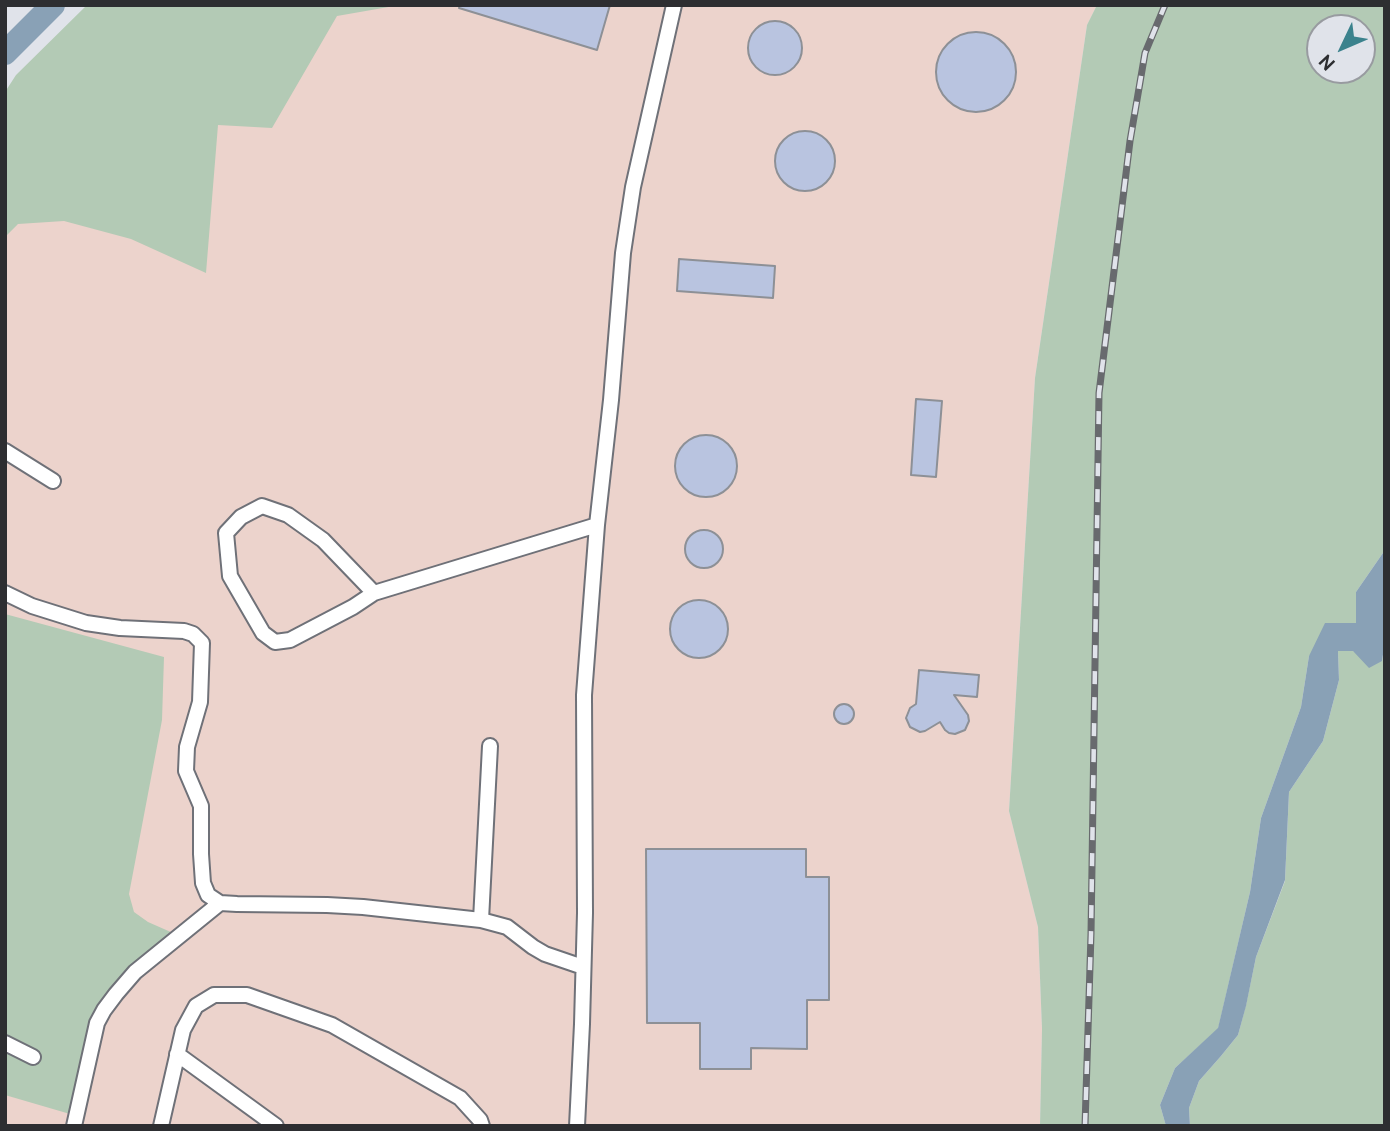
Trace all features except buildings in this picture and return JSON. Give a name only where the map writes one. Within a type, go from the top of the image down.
[{"type":"street","points":[[577,1126],[583,967],[584,695],[597,525],[604,476],[625,240],[633,187],[674,5]]},
{"type":"street","points":[[5,451],[53,481]]},
{"type":"street","points":[[374,593],[323,540],[288,515],[262,506],[241,517],[226,533],[230,576],[263,634],[275,642],[290,640],[374,593],[597,525]]},
{"type":"street","points":[[5,593],[32,606],[86,623],[120,628],[184,631],[193,634],[202,643],[200,702],[187,747],[186,771],[201,806],[201,854],[208,895],[220,902],[266,906],[363,907],[481,920],[507,927],[533,947],[583,967]]},
{"type":"street","points":[[481,920],[490,746]]},
{"type":"street","points":[[74,1126],[97,1023],[104,1010],[135,972],[220,902]]},
{"type":"street","points":[[161,1126],[183,1030],[196,1006],[214,995],[247,995],[332,1025],[460,1098],[480,1120],[482,1126]]},
{"type":"street","points":[[5,1043],[33,1057]]},
{"type":"street","points":[[177,1054],[276,1126]]},
{"type":"shaded area","points":[[109,5],[1097,5],[1087,25],[1035,378],[1009,811],[1038,927],[1042,1029],[1040,1126],[5,1126],[5,117]]},
{"type":"green space","points":[[87,5],[400,5],[337,16],[272,128],[218,125],[206,273],[131,239],[64,221],[18,224],[5,237],[5,92],[16,75]]},
{"type":"green space","points":[[1097,5],[1385,5],[1385,550],[1356,592],[1356,624],[1309,656],[1301,707],[1261,818],[1250,892],[1218,1029],[1175,1068],[1160,1105],[1166,1126],[1040,1126],[1042,1029],[1038,927],[1009,811],[1035,378],[1087,25]]},
{"type":"green space","points":[[5,614],[164,657],[162,720],[129,894],[134,912],[148,922],[173,933],[135,964],[90,1020],[70,1114],[5,1095]]},
{"type":"green space","points":[[1385,642],[1385,1126],[1190,1126],[1189,1108],[1199,1081],[1238,1035],[1256,957],[1285,881],[1289,792],[1323,741],[1339,680],[1338,651],[1353,651],[1382,661]]},
{"type":"water","points":[[1385,550],[1385,642],[1382,661],[1369,668],[1353,651],[1338,651],[1339,680],[1323,741],[1289,792],[1285,880],[1256,957],[1238,1035],[1199,1081],[1189,1108],[1190,1126],[1166,1126],[1160,1105],[1175,1068],[1218,1028],[1250,892],[1261,818],[1301,707],[1309,656],[1325,623],[1356,623],[1356,592]]},
{"type":"waterway","points":[[5,53],[53,5]]},
{"type":"railway","points":[[1085,1126],[1091,934],[1099,393],[1130,141],[1145,53],[1165,5]]}]
